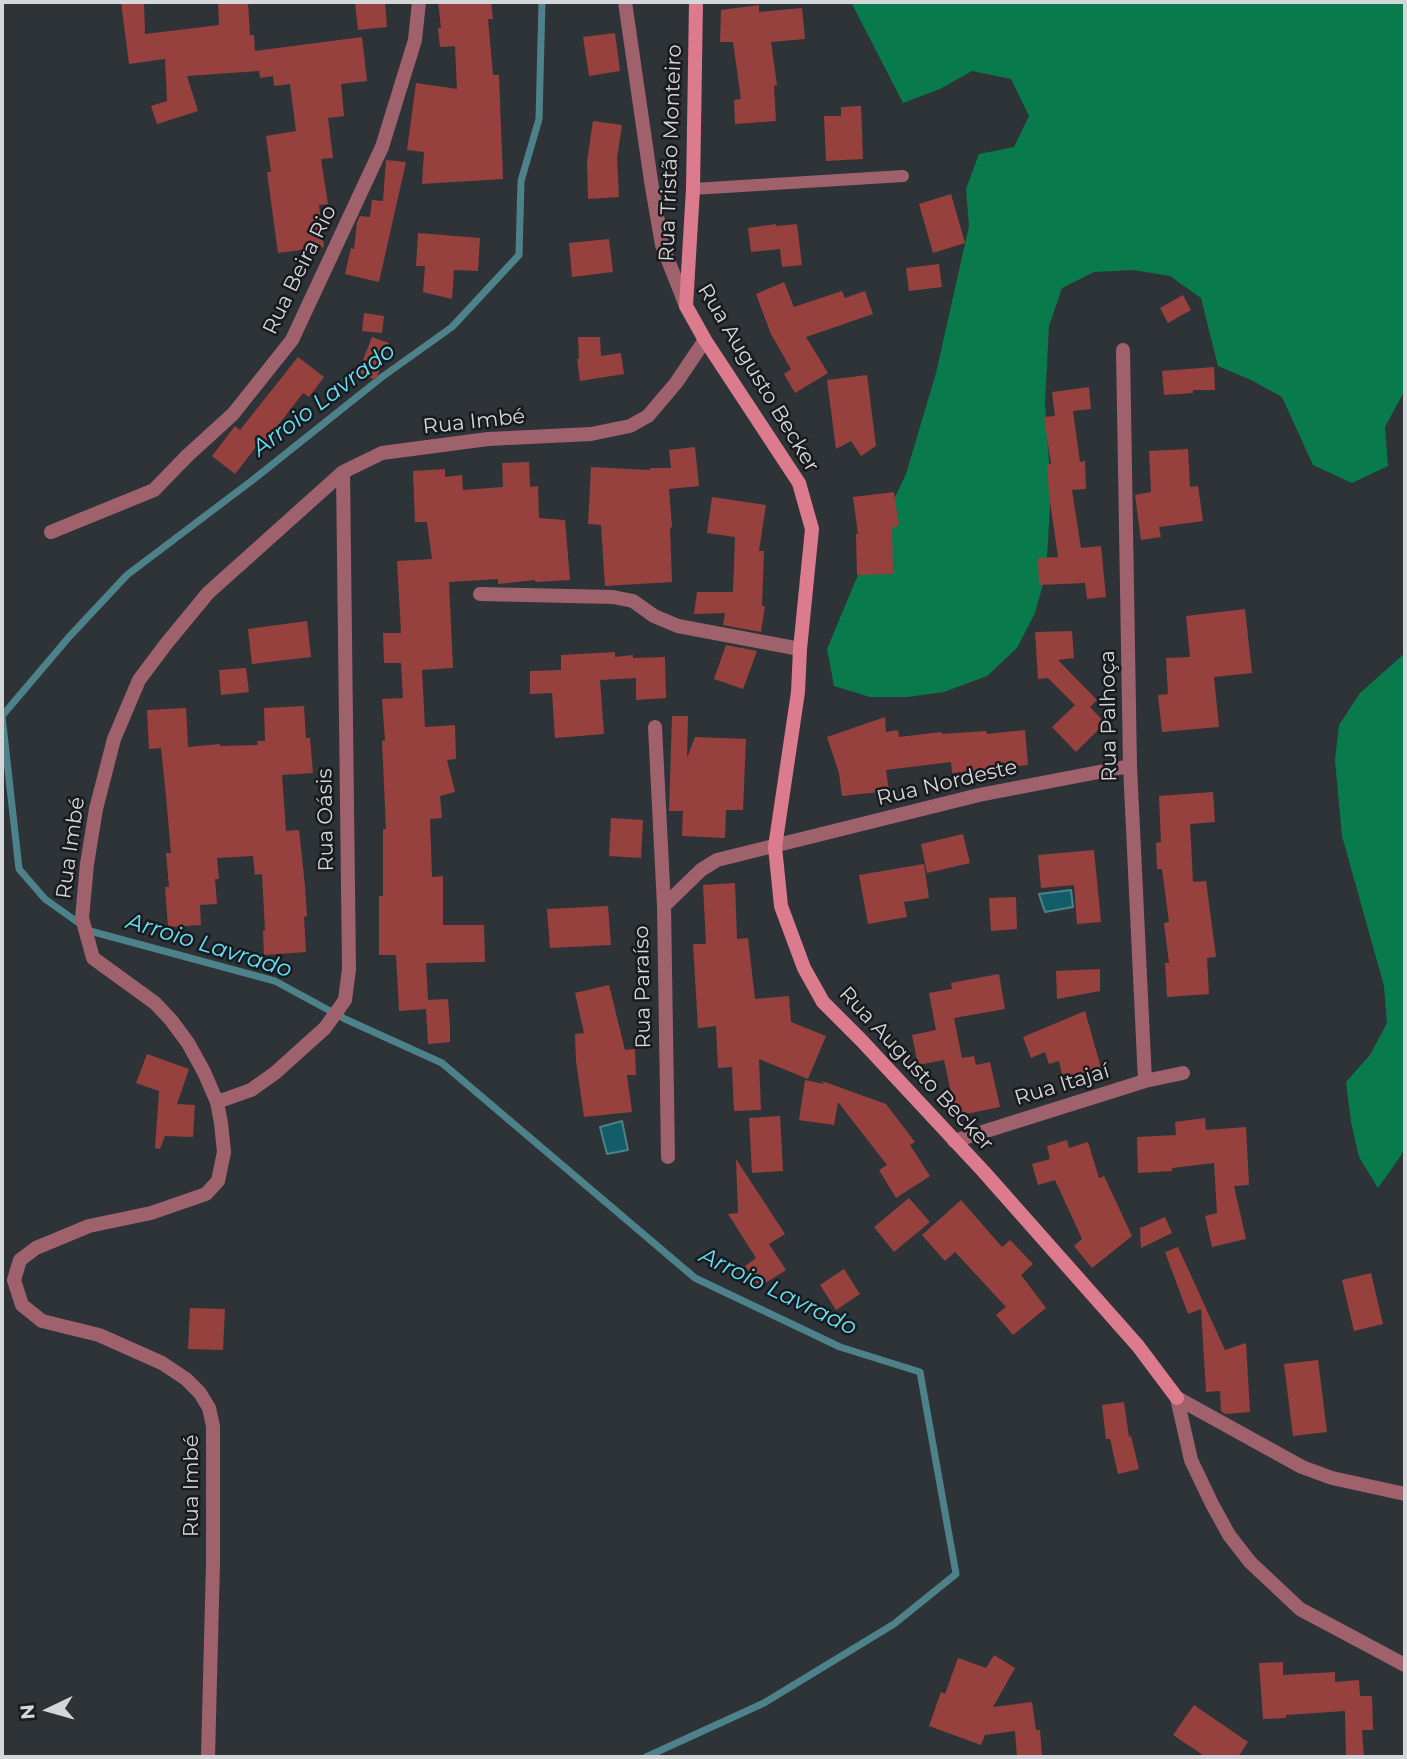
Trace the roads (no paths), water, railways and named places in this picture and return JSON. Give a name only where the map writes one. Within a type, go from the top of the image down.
[{"type":"main road","name":"Rua Tristão Monteiro","points":[[686,306],[692,190],[696,2]]},
{"type":"main road","name":"Rua Augusto Becker","points":[[686,306],[705,340],[799,483],[812,529],[798,692],[775,846],[781,905],[804,968],[822,1002],[984,1172],[1138,1346],[1177,1398]]},
{"type":"street","name":"Rua Beira Rio","points":[[51,532],[155,490],[233,414],[292,340],[382,147],[415,40],[419,2]]},
{"type":"street","name":"Rua Augusto Becker","points":[[625,2],[662,245],[686,306]]},
{"type":"street","name":"Rua Imbé","points":[[208,1757],[214,1473],[213,1426],[209,1408],[186,1379],[162,1363],[99,1335],[42,1321],[22,1305],[14,1280],[20,1259],[36,1248],[89,1226],[151,1213],[206,1194],[218,1181],[224,1152],[217,1102],[188,1043],[155,1003],[93,958],[82,918],[96,809],[114,739],[139,680],[208,593],[343,472],[382,453],[488,439],[592,434],[630,426],[648,416],[662,400],[705,340]]},
{"type":"street","name":"Rua Palhoça","points":[[1123,350],[1130,766],[1145,1081]]},
{"type":"street","name":"Rua Oásis","points":[[217,1102],[251,1090],[275,1073],[325,1028],[345,1000],[349,969],[343,472]]},
{"type":"street","points":[[480,594],[612,597],[633,601],[654,616],[678,626],[800,649]]},
{"type":"street","points":[[656,727],[664,906]]},
{"type":"street","name":"Rua Nordeste","points":[[775,846],[979,795],[1130,766]]},
{"type":"street","name":"Rua Paraíso","points":[[668,1157],[664,906],[701,870],[717,860],[775,846]]},
{"type":"street","name":"Rua Itajaí","points":[[954,1140],[1145,1081],[1183,1073]]},
{"type":"street","name":"Rua Augusto Becker","points":[[1177,1398],[1191,1460],[1229,1535],[1250,1562],[1300,1609],[1405,1665]]},
{"type":"street","points":[[1177,1398],[1303,1467],[1332,1478],[1405,1494]]},
{"type":"lane","points":[[692,190],[903,176]]},
{"type":"water","points":[[1071,890],[1073,907],[1045,912],[1039,894]]},
{"type":"water","points":[[622,1121],[628,1150],[607,1154],[600,1127]]},
{"type":"waterway","name":"Arroio Lavrado","points":[[542,2],[539,119],[521,181],[519,255],[452,327],[382,377],[127,575],[69,637],[2,716],[19,869],[45,899],[90,931],[275,981],[345,1019],[442,1063],[695,1278],[840,1347],[920,1372],[956,1574],[894,1624],[764,1703],[646,1757]]}]
